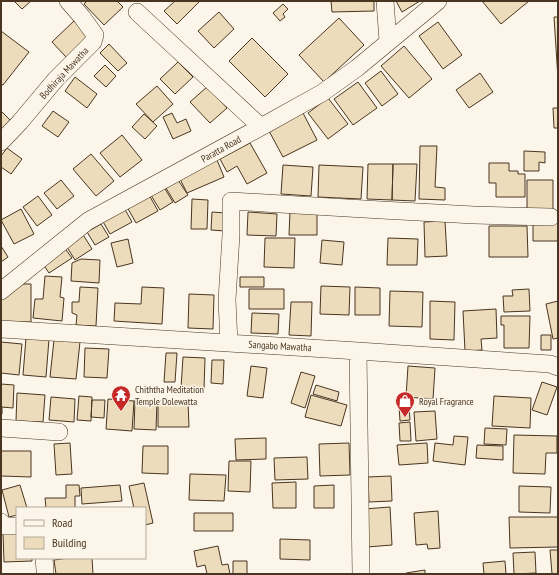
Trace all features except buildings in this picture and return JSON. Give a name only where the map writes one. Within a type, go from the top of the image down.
[{"type":"street","name":"Bodhiraja Mawatha","points":[[1,142],[56,79],[93,42],[95,35],[82,16],[68,1]]},
{"type":"street","points":[[385,1],[388,41]]},
{"type":"street","name":"Paratta Road","points":[[1,291],[88,221],[322,93],[357,68],[438,1]]},
{"type":"street","points":[[137,12],[261,127]]},
{"type":"street","points":[[229,343],[227,300],[231,235],[231,201],[435,213],[551,216]]},
{"type":"street","name":"Sangabo Mawatha","points":[[1,329],[550,364],[558,367]]},
{"type":"street","points":[[358,351],[361,574]]},
{"type":"street","points":[[1,428],[59,432]]},
{"type":"street","points":[[1,522],[5,526],[16,526]]},
{"type":"place","name":"Chiththa Meditation Temple Dolewatta","points":[[121,412]]},
{"type":"place","name":"Royal Fragrance","points":[[405,418]]}]
